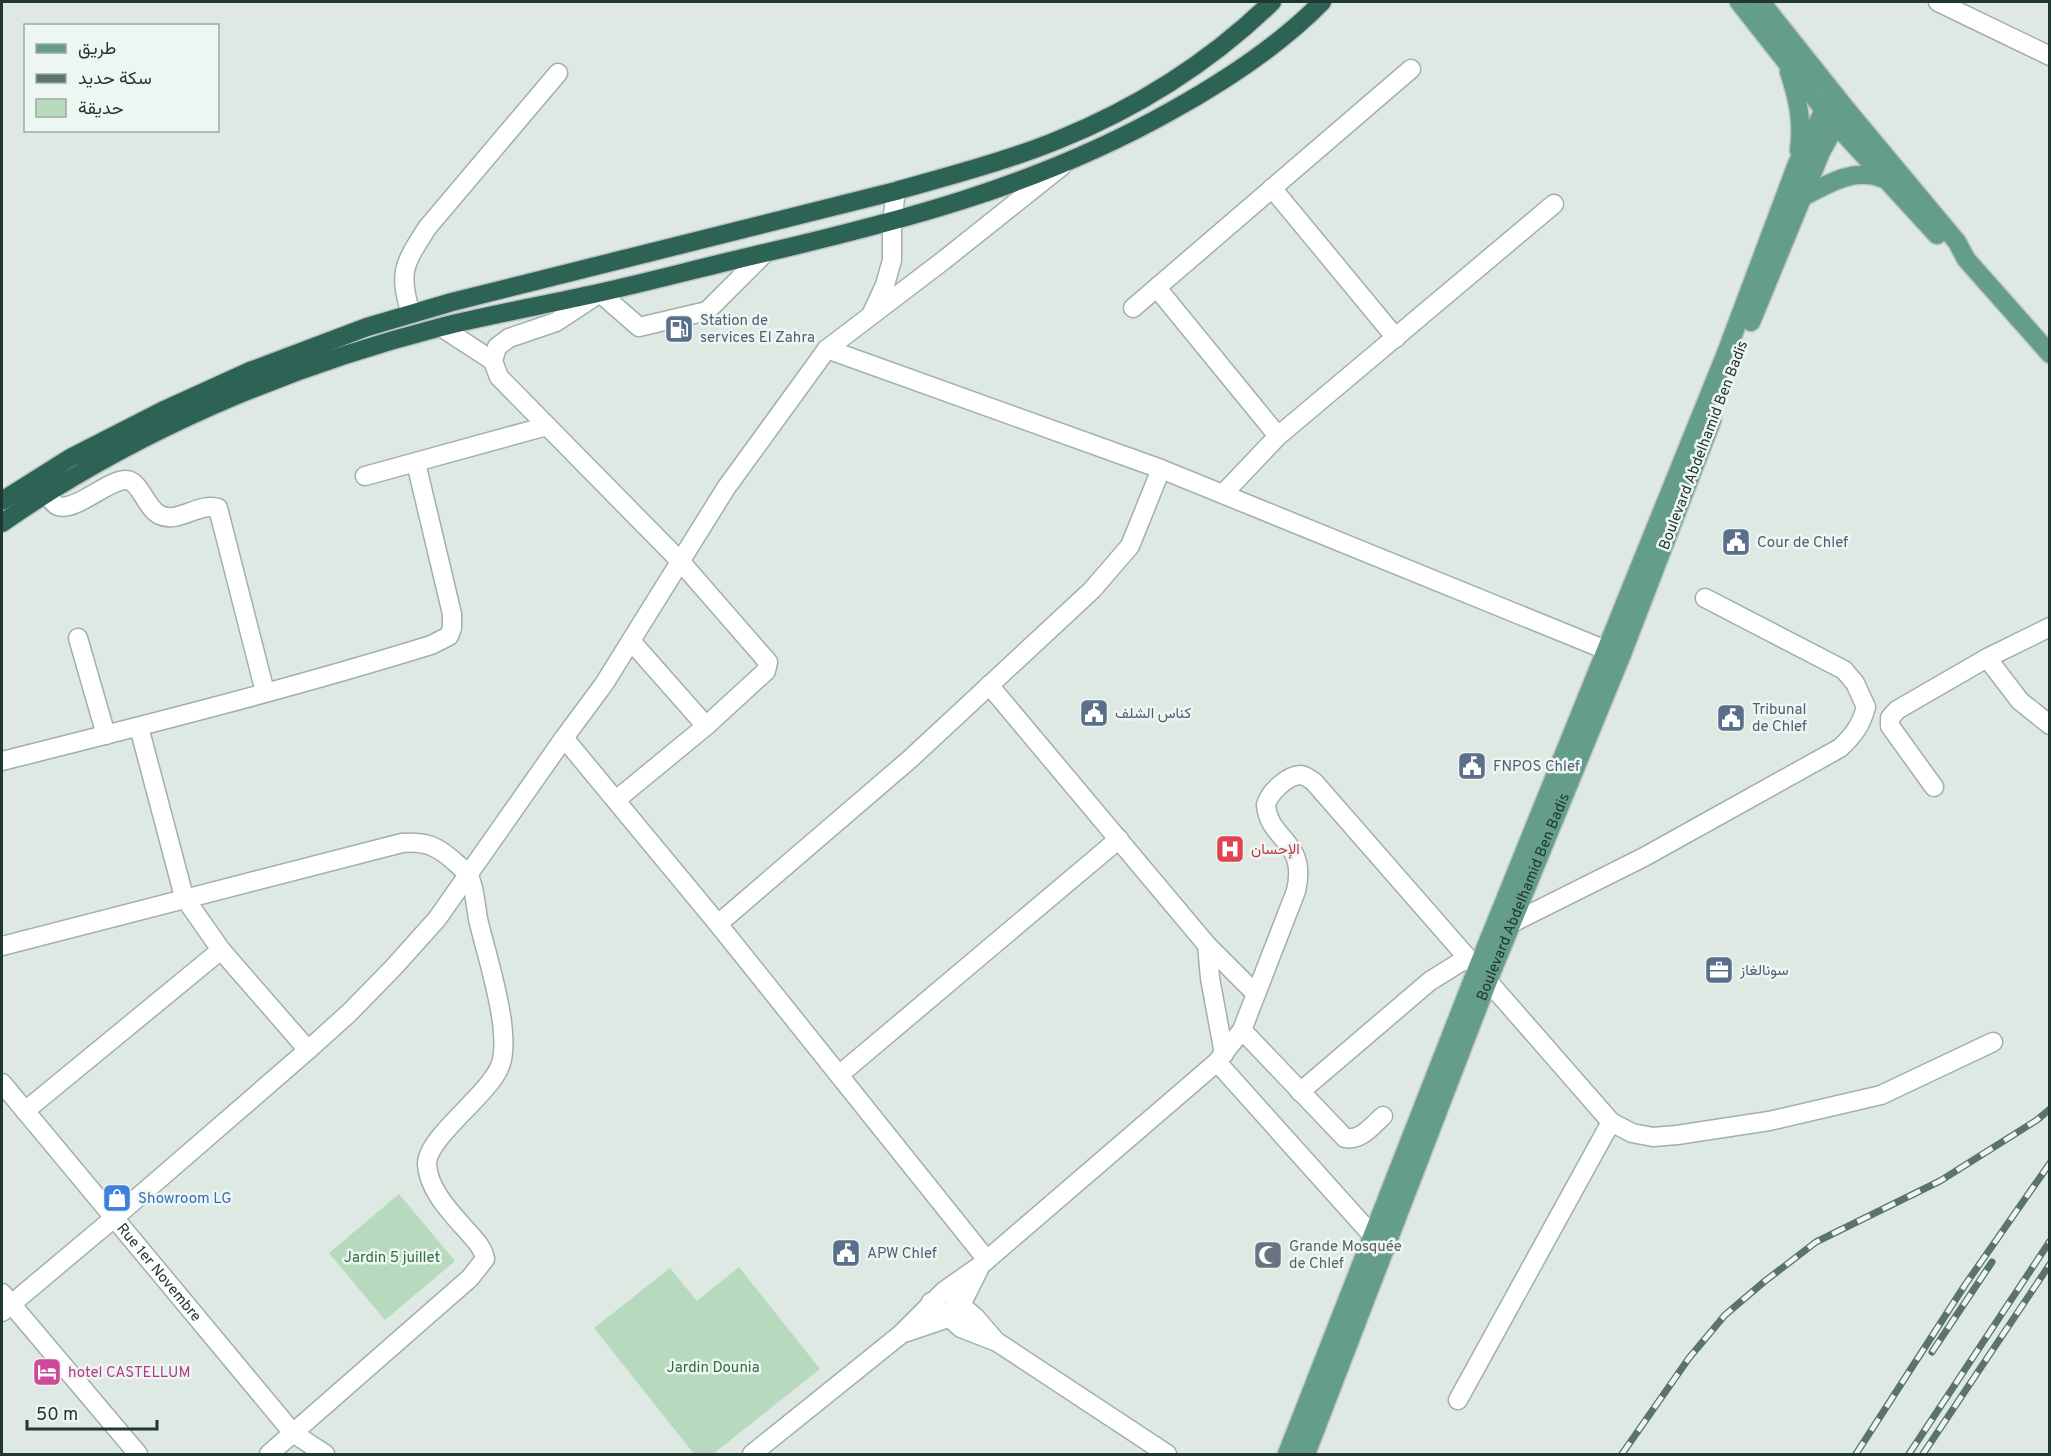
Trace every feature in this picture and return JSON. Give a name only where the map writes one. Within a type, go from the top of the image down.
[{"type":"highway","points":[[2,501],[70,458],[162,411],[250,371],[367,327],[463,299],[896,191],[1057,141],[1140,102],[1215,51],[1256,8],[1272,2]]},
{"type":"highway","points":[[2,523],[46,492],[167,426],[252,389],[340,357],[441,327],[600,293],[892,222],[980,196],[1064,165],[1149,124],[1241,69],[1322,2]]},
{"type":"main road","points":[[1739,2],[1830,117],[1884,179],[1956,255],[1966,259]]},
{"type":"main road","points":[[1761,2],[1847,110],[1952,235],[1966,259],[2049,354]]},
{"type":"main road","points":[[1785,59],[1801,117],[1802,133],[1797,164]]},
{"type":"main road","points":[[1797,164],[1830,117],[1835,95]]},
{"type":"main road","name":"Boulevard Abdelhamid Ben Badis","points":[[1306,1455],[1478,969],[1514,922],[1622,654],[1760,298],[1821,152],[1830,117],[1847,110]]},
{"type":"main road","name":"Boulevard Abdelhamid Ben Badis","points":[[1287,1455],[1478,969],[1725,356],[1797,164]]},
{"type":"main road","points":[[1803,197],[1850,175],[1873,175],[1884,179]]},
{"type":"street","points":[[1938,2],[2049,56]]},
{"type":"street","points":[[1133,308],[1411,69]]},
{"type":"street","points":[[411,314],[404,291],[404,274],[409,255],[427,228],[558,72]]},
{"type":"street","points":[[138,1455],[5,1303],[114,1218],[308,1050],[350,1012],[393,968],[437,919],[469,876],[604,684],[726,488],[827,349],[1064,165]]},
{"type":"street","points":[[1272,188],[1396,338]]},
{"type":"street","points":[[871,314],[890,271],[896,191]]},
{"type":"street","points":[[1223,494],[1278,436],[1554,204]]},
{"type":"street","points":[[493,361],[497,347],[509,338],[556,322],[600,293],[639,327],[707,311],[764,254]]},
{"type":"street","points":[[1157,288],[1278,436]]},
{"type":"street","points":[[441,327],[493,361],[499,376],[680,561],[768,662],[766,671],[706,726],[616,800]]},
{"type":"street","points":[[827,349],[1161,469],[1606,650]]},
{"type":"street","points":[[365,476],[547,426]]},
{"type":"street","points":[[2,761],[139,727],[265,692],[412,650],[449,636],[452,628],[452,614],[416,463]]},
{"type":"street","points":[[718,924],[909,760],[1056,625],[1130,546],[1161,469]]},
{"type":"street","points":[[46,492],[60,507],[72,504],[116,482],[126,480],[134,482],[153,511],[162,516],[171,518],[209,507],[218,508],[265,692]]},
{"type":"street","points":[[1514,922],[1644,857],[1840,748],[1861,724],[1866,706],[1856,683],[1844,670],[1705,598]]},
{"type":"street","points":[[1934,787],[1890,726],[1890,718],[1897,710],[1987,658],[2049,627]]},
{"type":"street","points":[[78,638],[106,735]]},
{"type":"street","points":[[632,641],[706,726]]},
{"type":"street","points":[[1987,658],[2020,701],[2049,725]]},
{"type":"street","points":[[989,685],[1207,945],[1256,994]]},
{"type":"street","points":[[139,727],[184,897],[221,950],[308,1050]]},
{"type":"street","points":[[564,738],[718,924],[984,1262]]},
{"type":"street","points":[[752,1455],[900,1335],[938,1297],[984,1262],[1220,1058],[1242,1030],[1296,891],[1300,876],[1298,862],[1292,848],[1269,819],[1266,805],[1272,793],[1287,780],[1301,775],[1314,782],[1611,1122],[1632,1133],[1653,1137],[1677,1135],[1769,1121],[1881,1095],[1993,1042]]},
{"type":"street","points":[[839,1075],[1119,839]]},
{"type":"street","points":[[2,946],[184,897],[418,841],[445,853],[469,876],[499,1005],[504,1053],[499,1069],[489,1084],[436,1143],[427,1161],[429,1179],[446,1206],[482,1248],[485,1259],[470,1278],[269,1455]]},
{"type":"street","points":[[1207,945],[1220,1058],[1372,1235]]},
{"type":"street","points":[[25,1111],[221,950]]},
{"type":"street","points":[[1300,1092],[1430,981],[1478,969]]},
{"type":"street","points":[[1242,1030],[1345,1138],[1352,1139],[1360,1136],[1383,1116]]},
{"type":"street","name":"Rue 1er Novembre","points":[[2,1083],[293,1433],[325,1455]]},
{"type":"street","points":[[1458,1400],[1611,1122]]},
{"type":"street","points":[[900,1335],[954,1312],[984,1262]]},
{"type":"street","points":[[938,1297],[954,1312],[975,1317],[997,1342],[1167,1455]]},
{"type":"green space","name":"Jardin 5 juillet","points":[[399,1194],[455,1261],[385,1320],[329,1253]]},
{"type":"green space","name":"Jardin Dounia","points":[[739,1267],[820,1369],[713,1454],[694,1454],[594,1328],[670,1268],[697,1301]]},
{"type":"railway","points":[[1622,1454],[1689,1358],[1725,1315],[1765,1281],[1816,1242],[1940,1181],[2037,1120],[2050,1109]]},
{"type":"railway","points":[[1856,1454],[1965,1285],[2050,1163]]},
{"type":"railway","points":[[1909,1454],[2050,1241]]},
{"type":"railway","points":[[1932,1352],[1992,1262]]},
{"type":"railway","points":[[1923,1454],[2050,1264]]},
{"type":"place","name":"Station de services El Zahra","points":[[679,329]]},
{"type":"place","name":"Cour de Chlef","points":[[1736,542]]},
{"type":"place","name":"كناس الشلف","points":[[1094,713]]},
{"type":"place","name":"Tribunal de Chlef","points":[[1731,718]]},
{"type":"place","name":"FNPOS Chlef","points":[[1472,766]]},
{"type":"place","name":"الإحسان","points":[[1230,849]]},
{"type":"place","name":"سونالغاز","points":[[1719,970]]},
{"type":"place","name":"Showroom LG","points":[[117,1198]]},
{"type":"place","name":"APW Chlef","points":[[846,1253]]},
{"type":"place","name":"Grande Mosquée de Chlef","points":[[1268,1255]]},
{"type":"place","name":"hotel CASTELLUM","points":[[47,1372]]}]
